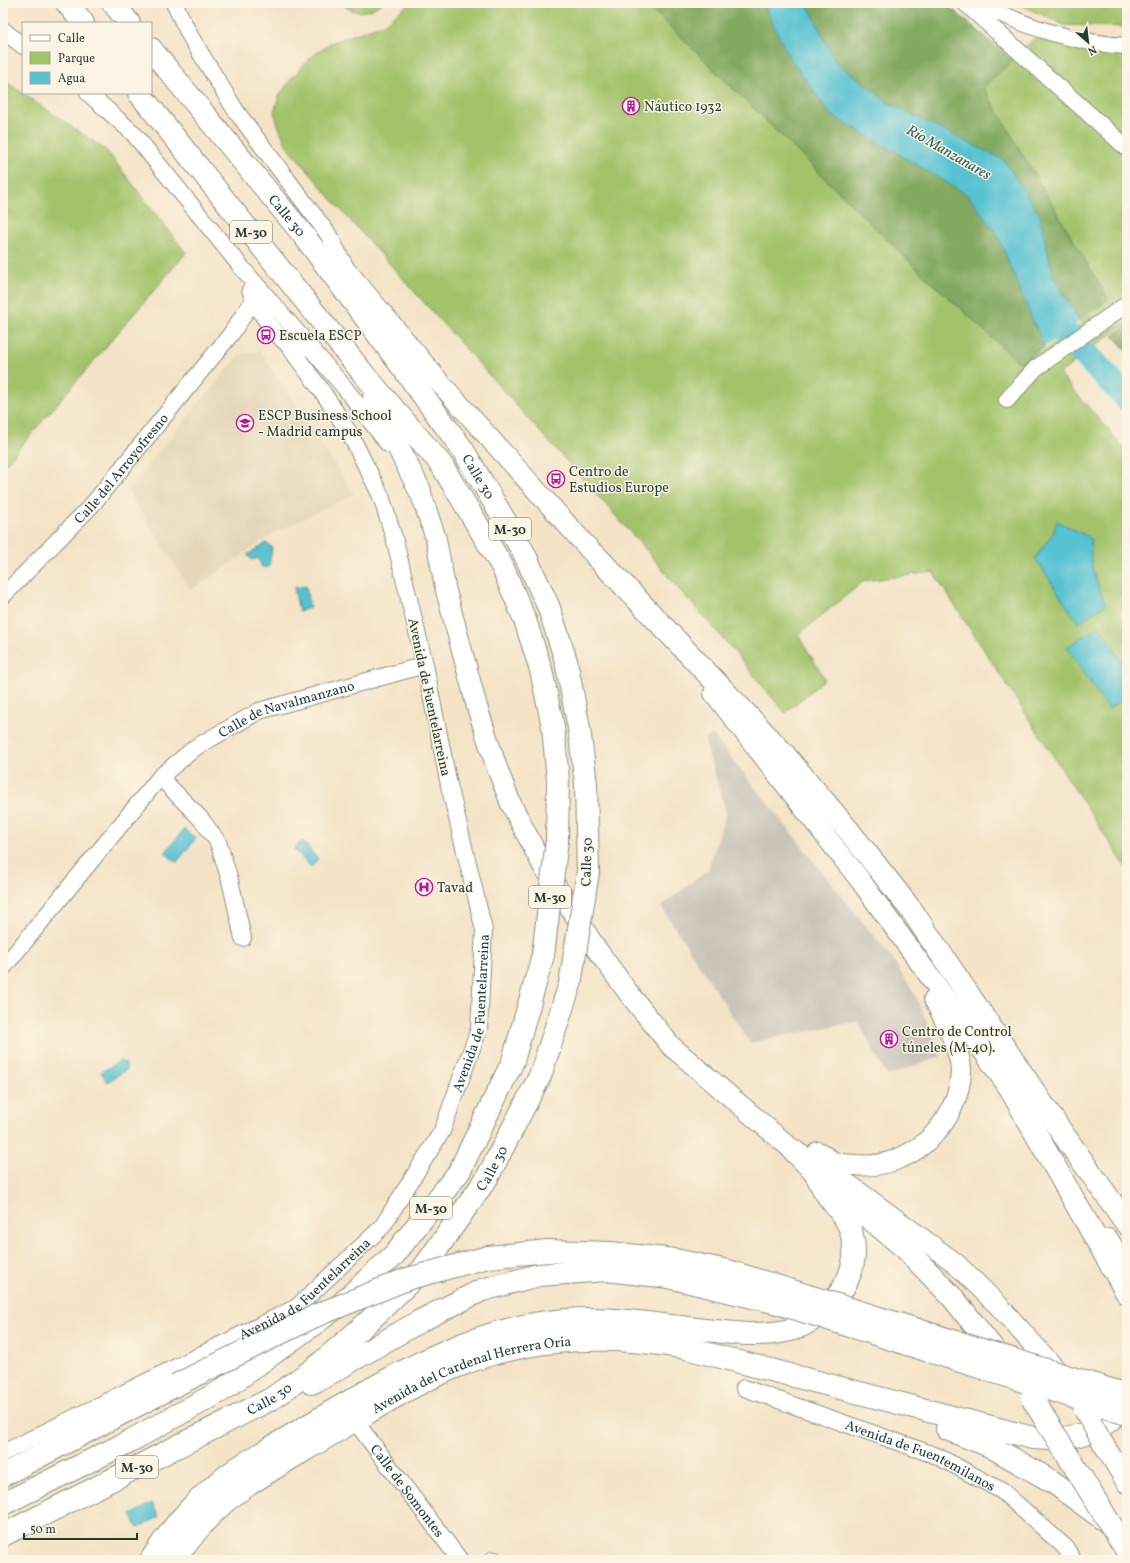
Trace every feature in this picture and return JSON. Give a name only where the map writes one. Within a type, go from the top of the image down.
[{"type":"main road","points":[[67,3],[82,22]]},
{"type":"main road","points":[[113,3],[129,22]]},
{"type":"main road","name":"Calle 30","points":[[3,1535],[271,1399],[315,1368],[369,1321],[422,1270],[487,1178],[540,1076],[570,984],[588,872],[586,784],[579,728],[566,661],[549,608],[527,560],[463,450],[304,238],[152,50]]},
{"type":"main road","name":"Calle 30","points":[[3,1504],[130,1441],[222,1391],[340,1305],[394,1255],[459,1172],[514,1061],[543,955],[557,840],[558,780],[553,727],[541,670],[525,620],[502,566],[441,464],[362,372],[140,94]]},
{"type":"main road","points":[[304,238],[350,276]]},
{"type":"main road","points":[[362,372],[420,491]]},
{"type":"main road","points":[[596,556],[783,754],[849,831],[912,911],[1054,1120],[1127,1224]]},
{"type":"main road","points":[[1012,1092],[1127,1293]]},
{"type":"main road","points":[[794,1151],[814,1173],[904,1248],[954,1298],[1032,1398],[1127,1551]]},
{"type":"main road","name":"Avenida del Cardenal Herrera Oria","points":[[151,1560],[172,1527],[187,1511],[221,1480],[239,1467],[384,1380],[414,1364],[463,1343],[486,1335],[534,1323],[583,1319],[640,1322],[724,1333],[770,1334],[797,1327],[809,1322],[837,1298],[852,1268],[854,1246],[852,1234],[846,1218],[825,1191],[814,1173]]},
{"type":"main road","points":[[3,1475],[176,1385],[315,1316],[407,1279],[488,1257],[548,1251],[610,1252],[672,1269],[1127,1414]]},
{"type":"main road","points":[[271,1399],[322,1378],[420,1321],[482,1290],[539,1275],[606,1270],[672,1269],[728,1271],[1127,1395]]},
{"type":"main road","name":"Avenida del Cardenal Herrera Oria","points":[[174,1560],[205,1520],[236,1493],[413,1387],[462,1364],[484,1356],[514,1349],[564,1341],[636,1341],[662,1344],[712,1354],[817,1383]]},
{"type":"main road","points":[[817,1383],[1012,1434],[1052,1440],[1078,1436],[1102,1426],[1115,1416],[1127,1399]]},
{"type":"main road","points":[[817,1383],[924,1420],[990,1446],[1053,1482],[1099,1515],[1127,1538]]},
{"type":"street","points":[[174,3],[190,36],[236,111],[328,234],[350,276],[441,384],[596,556],[719,699],[834,845],[902,937],[1012,1092],[1127,1270]]},
{"type":"street","points":[[965,3],[1127,148]]},
{"type":"street","points":[[980,3],[996,12],[1054,34],[1127,46]]},
{"type":"street","points":[[3,30],[22,45]]},
{"type":"street","points":[[89,94],[133,133],[182,191],[242,268],[365,412],[420,491],[436,539],[445,587],[475,700],[494,761],[511,804],[543,866],[595,947],[630,995],[671,1046],[794,1151],[841,1179],[954,1262],[998,1305],[1064,1378],[1127,1483]]},
{"type":"street","name":"Avenida de Fuentelarreina","points":[[242,268],[254,299],[273,331],[290,348],[365,412]]},
{"type":"street","name":"Calle del Arroyofresno","points":[[3,596],[91,506],[231,334],[254,299]]},
{"type":"street","points":[[1007,400],[1036,368],[1127,304]]},
{"type":"street","name":"Calle del Arroyofresno","points":[[231,334],[263,316]]},
{"type":"street","name":"Avenida de Fuentelarreina","points":[[3,1453],[297,1307],[382,1227],[442,1131],[479,1029],[484,930],[449,785],[425,665],[395,541],[381,496],[350,434],[324,394],[290,348]]},
{"type":"street","name":"Calle de Navalmanzano","points":[[3,968],[160,777],[196,747],[259,711],[425,665]]},
{"type":"street","points":[[160,777],[201,819],[218,842],[230,880],[243,938]]},
{"type":"street","points":[[735,1100],[835,1163],[870,1166],[910,1155],[929,1139],[945,1121],[958,1093],[961,1069],[949,1028],[902,937]]},
{"type":"street","name":"Avenida de Fuentemilanos","points":[[744,1388],[937,1456],[1002,1491],[1065,1547],[1073,1560]]},
{"type":"street","name":"Calle de Somontes","points":[[355,1421],[460,1560]]},
{"type":"shaded area","name":"ESCP Business School - Madrid campus","points":[[260,351],[354,494],[276,532],[191,590],[127,490],[239,355]]},
{"type":"shaded area","points":[[713,735],[893,960],[916,996],[941,1056],[887,1076],[858,1021],[750,1043],[661,906],[708,870],[726,812],[704,739]]},
{"type":"green space","points":[[341,3],[382,3],[372,9],[362,12],[351,10]]},
{"type":"green space","points":[[410,3],[646,3],[913,265],[1020,363],[1091,314],[1107,299],[983,87],[1035,38],[1068,47],[1127,54],[1127,322],[1059,374],[1127,451],[1127,869],[933,572],[864,581],[798,635],[825,679],[785,713],[728,644],[648,552],[341,210],[287,146],[274,112],[279,96],[291,79],[310,58],[330,43],[384,24]]},
{"type":"green space","points":[[646,3],[945,3],[1013,60],[983,87],[1108,299],[1020,363],[922,273]]},
{"type":"green space","points":[[1016,3],[1127,3],[1127,27],[1064,25]]},
{"type":"green space","points":[[3,80],[106,150],[186,253],[3,467]]},
{"type":"green space","points":[[1127,324],[1127,351],[1113,336]]},
{"type":"water","points":[[763,3],[807,3],[835,61],[890,104],[1004,160],[1040,216],[1054,279],[1080,321],[1044,347],[997,234],[968,195],[830,114],[788,55]]},
{"type":"water","points":[[1057,521],[1091,538],[1092,565],[1098,587],[1106,604],[1078,623],[1035,558],[1053,533]]},
{"type":"water","points":[[266,543],[272,547],[269,567],[262,567],[258,558],[252,560],[247,555]]},
{"type":"water","points":[[306,586],[310,608],[299,611],[294,588]]},
{"type":"water","points":[[1100,626],[1127,670],[1127,697],[1108,709],[1067,647]]},
{"type":"water","points":[[184,829],[196,838],[176,862],[165,853]]},
{"type":"water","points":[[302,841],[318,859],[311,867],[294,849]]},
{"type":"water","points":[[120,1061],[126,1063],[126,1070],[107,1082],[101,1072]]},
{"type":"water","points":[[152,1503],[159,1517],[138,1528],[131,1515]]},
{"type":"pier","points":[[1081,320],[1081,323],[1045,349],[1043,348]]},
{"type":"waterway","name":"Río Manzanares","points":[[1046,300],[1059,327],[1127,398]]},
{"type":"place","name":"Náutico 1932","points":[[631,106]]},
{"type":"place","name":"Escuela ESCP","points":[[266,335]]},
{"type":"place","name":"ESCP Business School - Madrid campus","points":[[245,423]]},
{"type":"place","name":"Centro de Estudios Europe","points":[[556,479]]},
{"type":"place","name":"Tavad","points":[[424,887]]},
{"type":"place","name":"Centro de Control túneles (M-40).","points":[[889,1039]]}]
